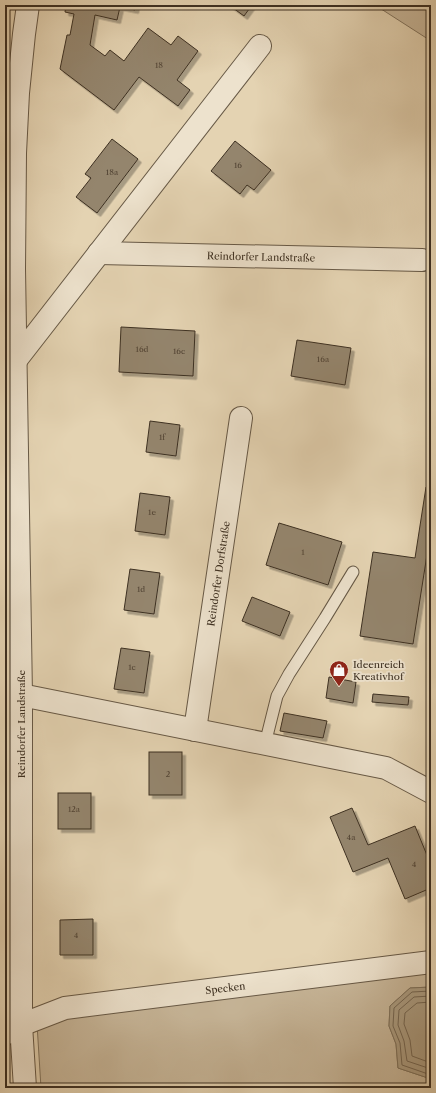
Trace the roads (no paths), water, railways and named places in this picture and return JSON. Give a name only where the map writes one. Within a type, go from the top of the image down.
[{"type":"street","name":"Reindorfer Landstraße","points":[[25,1088],[13,1029],[21,694],[14,269],[15,153],[18,93],[28,5]]},
{"type":"street","points":[[16,360],[260,46]]},
{"type":"street","name":"Reindorfer Landstraße","points":[[99,253],[422,260]]},
{"type":"street","name":"Reindorfer Dorfstraße","points":[[195,730],[241,418]]},
{"type":"street","points":[[21,694],[386,768],[431,792]]},
{"type":"street","name":"Specken","points":[[13,1029],[65,1008],[431,962]]},
{"type":"lane","points":[[265,744],[277,696],[289,674],[353,572]]},
{"type":"water","points":[[431,987],[431,1079],[398,1068],[396,1044],[389,1026],[390,1006],[410,988]]},
{"type":"place","name":"Ideenreich Kreativhof","points":[[339,687]]}]
